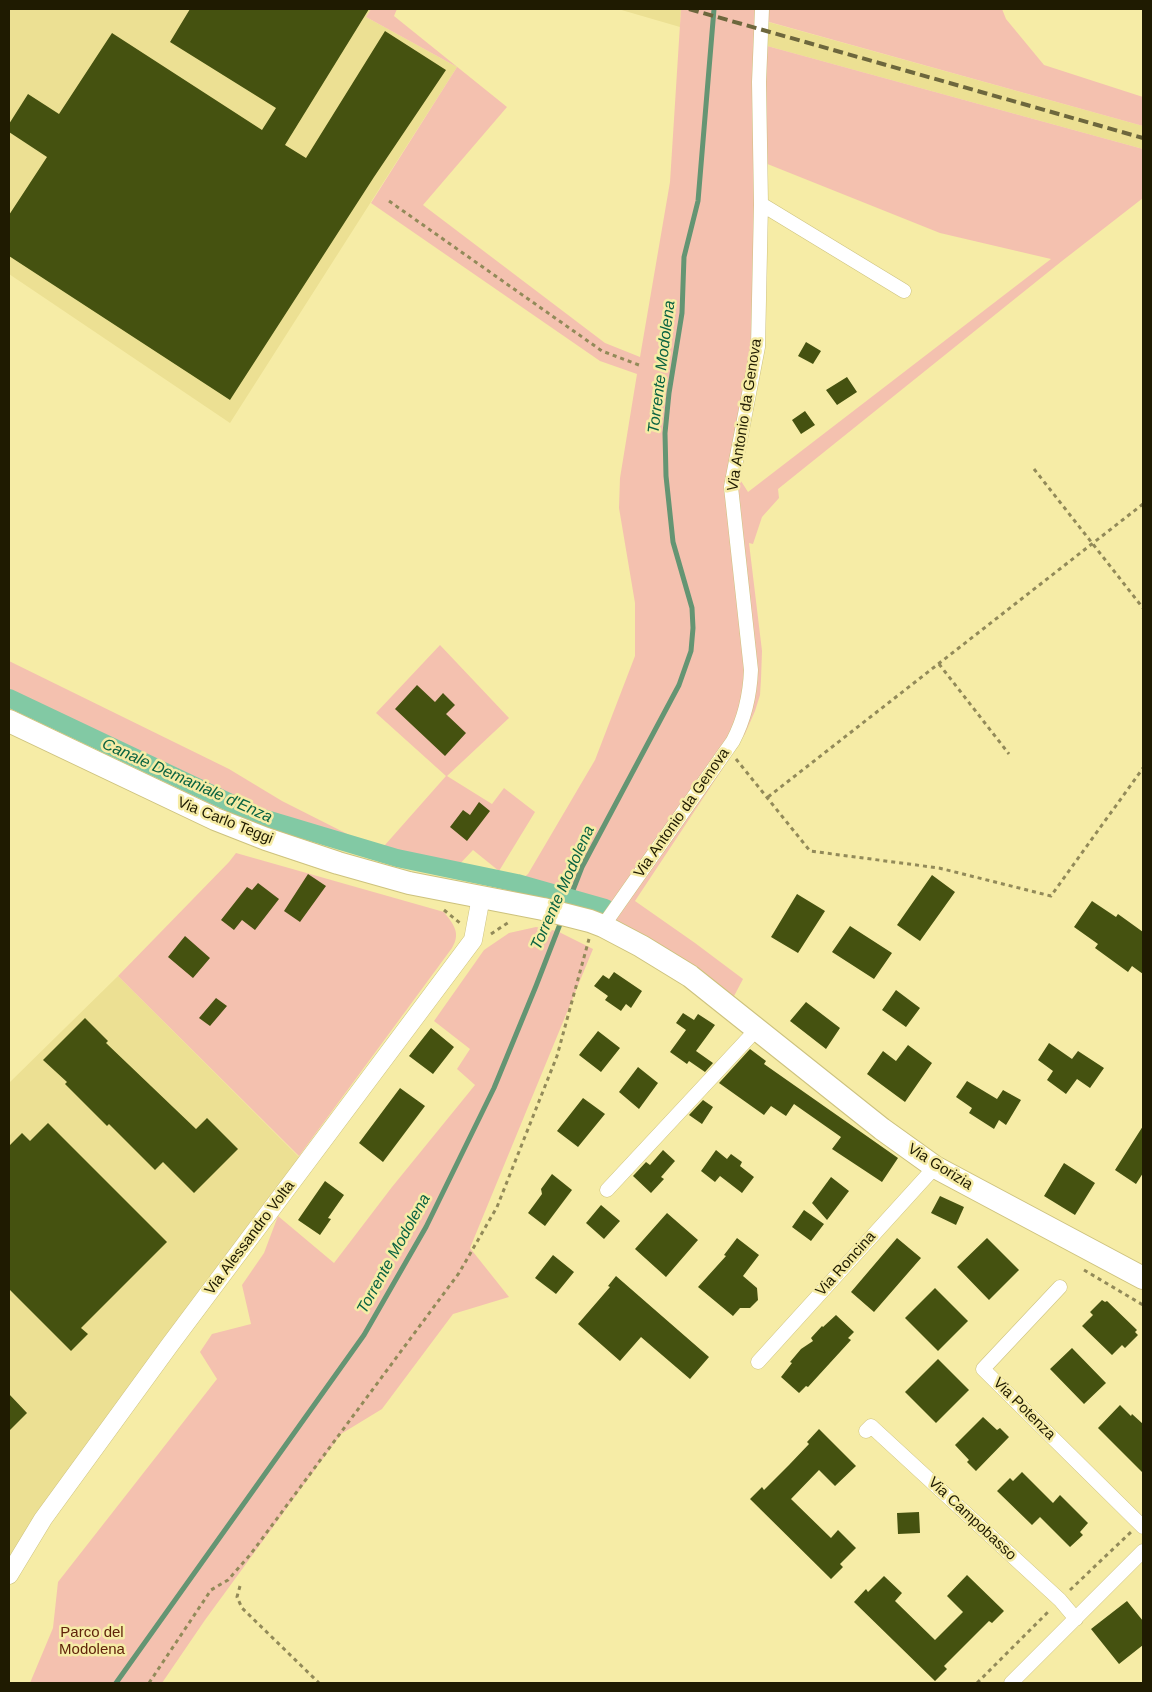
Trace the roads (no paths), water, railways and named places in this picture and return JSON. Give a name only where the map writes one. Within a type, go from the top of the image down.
[{"type":"main road","name":"Via Carlo Teggi","points":[[9,721],[206,815],[266,839],[338,863],[409,883],[481,898]]},
{"type":"main road","name":"Via Gorizia","points":[[481,898],[543,909],[641,946],[690,976],[882,1129],[935,1167],[1143,1278]]},
{"type":"street","name":"Via Antonio da Genova","points":[[594,927],[733,741],[739,730],[748,699],[751,670],[731,487],[758,346],[761,204],[759,82],[762,9]]},
{"type":"street","points":[[761,204],[904,290]]},
{"type":"street","name":"Via Alessandro Volta","points":[[9,1575],[43,1519],[163,1354],[473,940],[481,898]]},
{"type":"street","points":[[607,1190],[756,1030]]},
{"type":"street","name":"Via Roncina","points":[[758,1362],[935,1167]]},
{"type":"street","name":"Via Potenza","points":[[1060,1288],[983,1368],[1143,1527]]},
{"type":"street","name":"Via Campobasso","points":[[866,1431],[871,1426],[1060,1600],[1076,1619]]},
{"type":"street","points":[[1011,1683],[1143,1551]]},
{"type":"waterway","name":"Torrente Modolena","points":[[566,908],[582,867],[679,685],[691,651],[692,608],[673,542],[666,476],[665,433],[669,393],[682,313],[684,257],[698,201],[714,9]]},
{"type":"waterway","name":"Canale Demaniale d'Enza","points":[[9,698],[260,817],[397,858],[517,883],[605,908]]},
{"type":"waterway","name":"Torrente Modolena","points":[[116,1683],[364,1335],[426,1227],[494,1088],[562,919]]},
{"type":"railway","points":[[689,9],[1143,138]]},
{"type":"park label","name":"Parco del Modolena","points":[[92,1642]]}]
